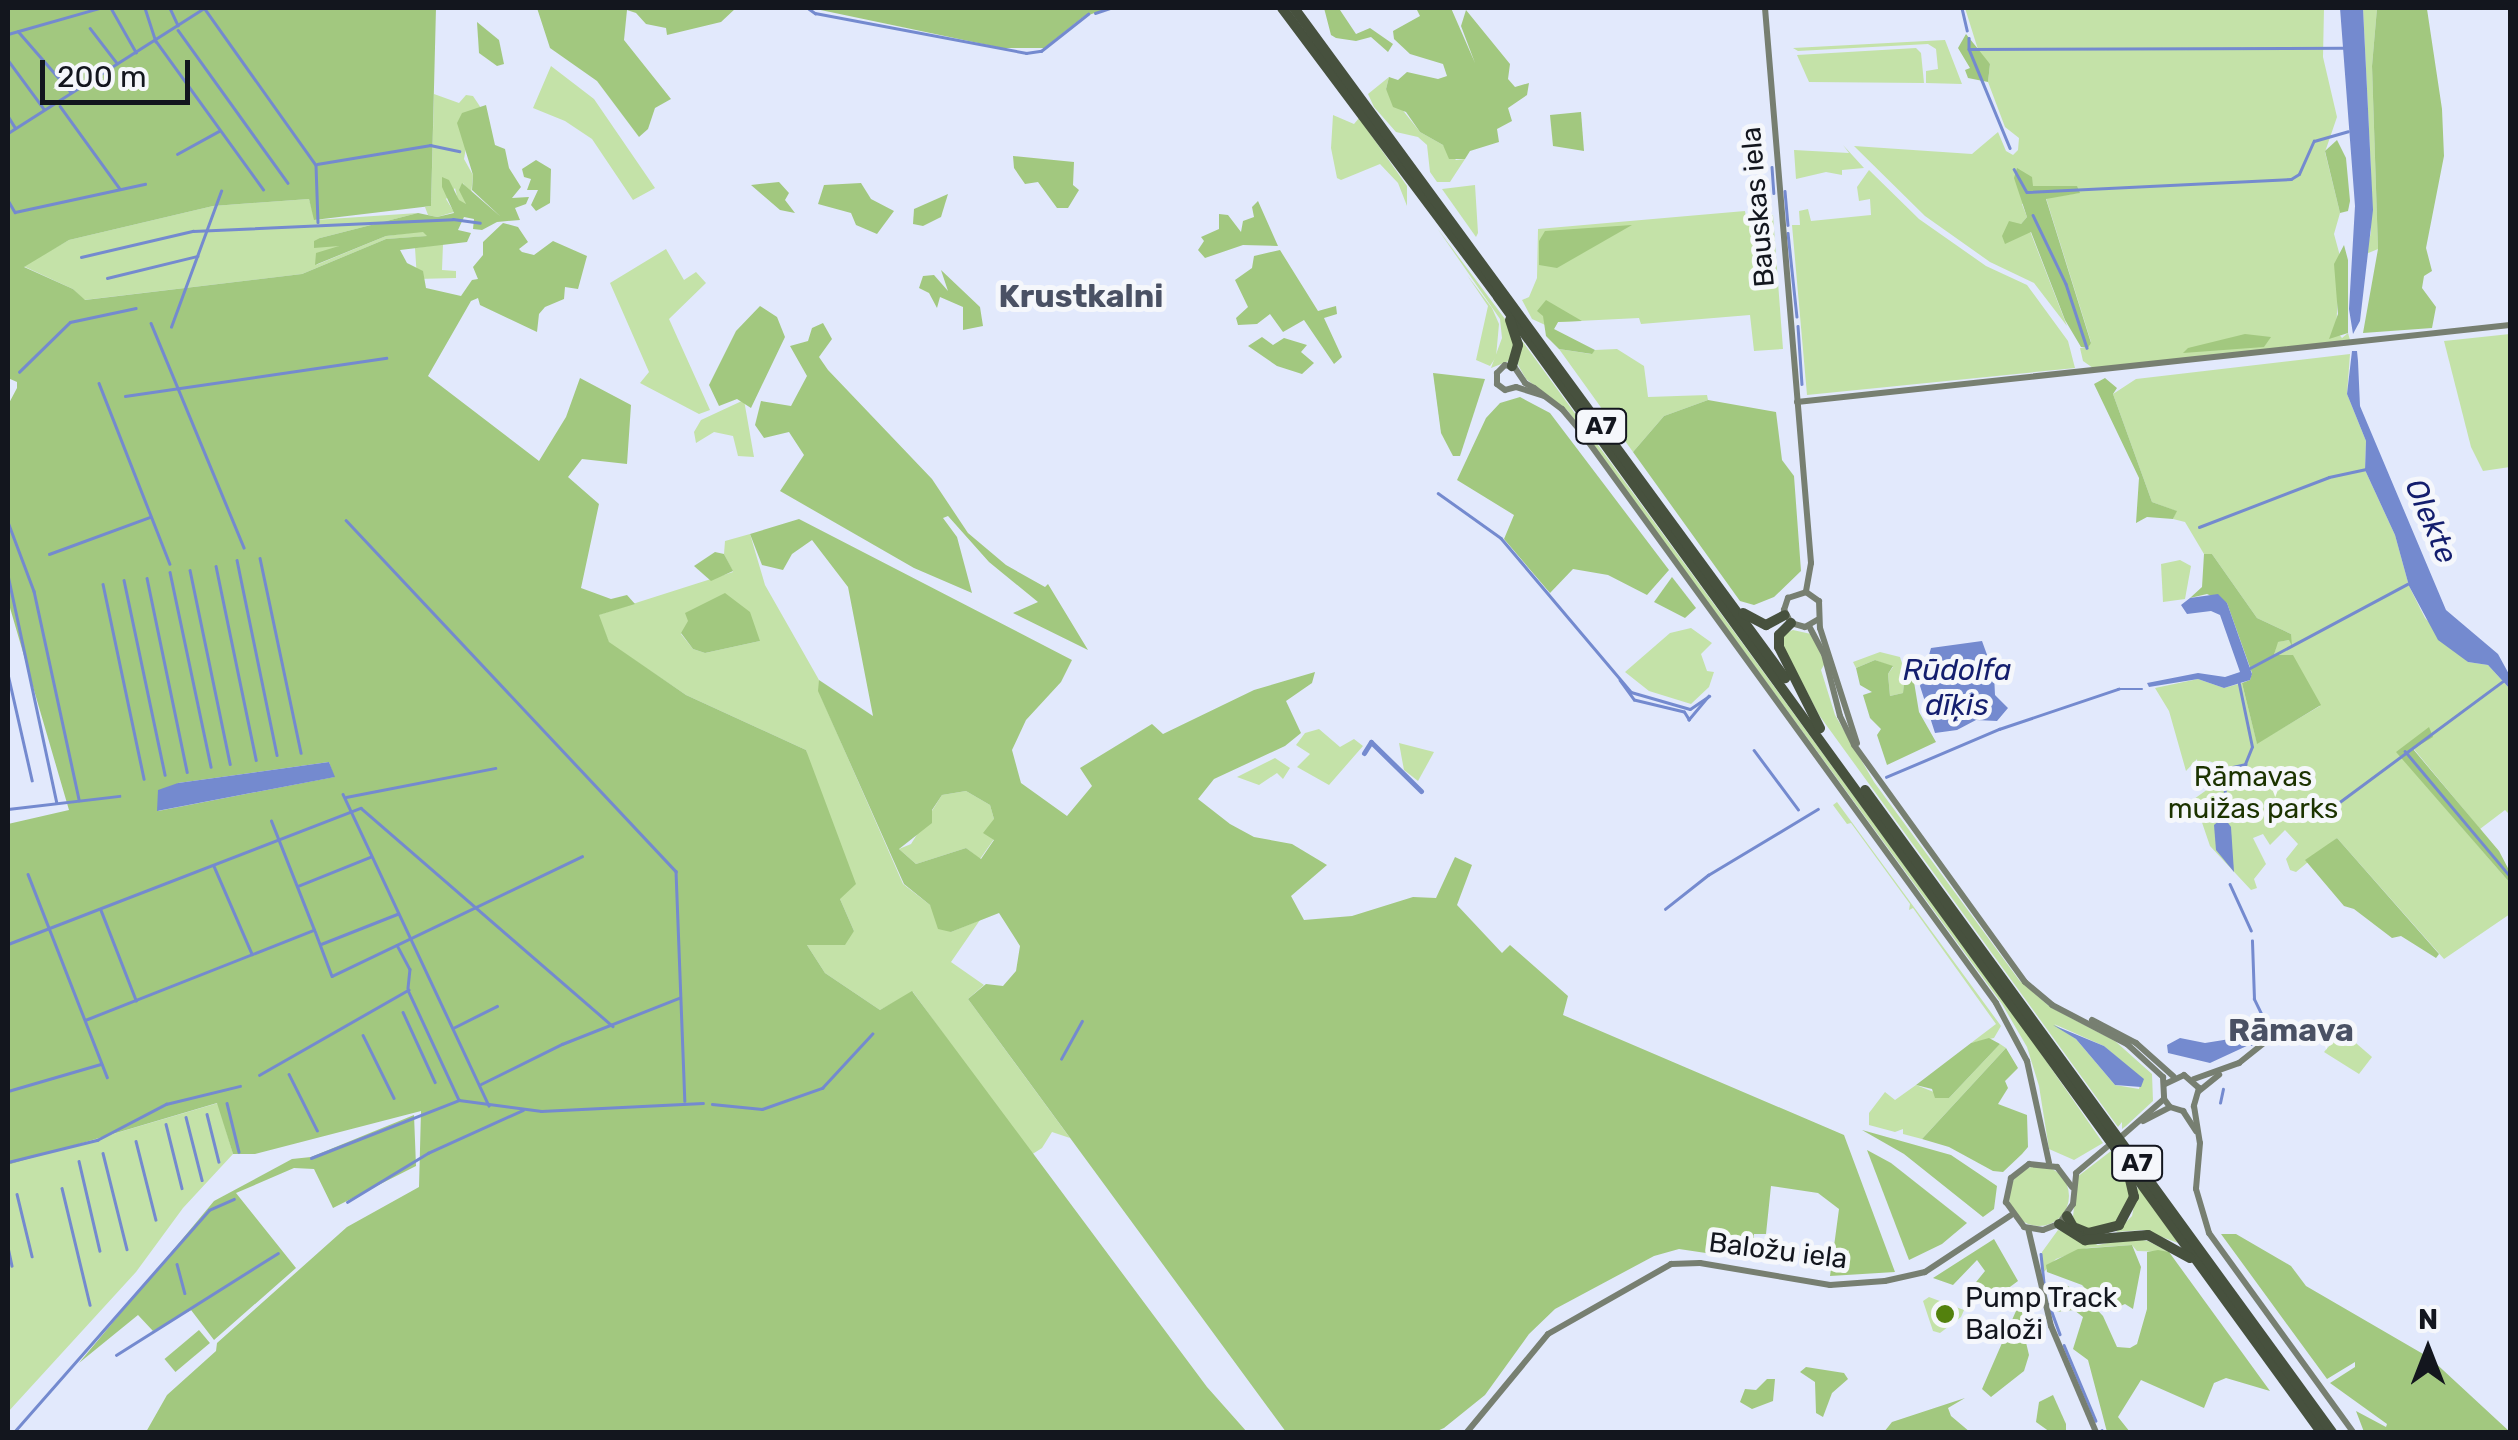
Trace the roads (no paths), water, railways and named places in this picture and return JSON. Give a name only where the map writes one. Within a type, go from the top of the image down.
[{"type":"highway","points":[[1282,8],[1292,11]]},
{"type":"highway","name":"A7","points":[[1292,11],[2321,1432]]},
{"type":"highway","name":"A7","points":[[1292,11],[1447,212],[2332,1432]]},
{"type":"highway","points":[[1498,297],[1517,337],[1512,366]]},
{"type":"highway","points":[[1725,596],[1760,624],[1788,619]]},
{"type":"highway","points":[[1788,619],[1779,635],[1778,648],[1804,703]]},
{"type":"highway","points":[[2063,1220],[2094,1234],[2125,1219],[2134,1197],[2123,1157]]},
{"type":"highway","points":[[2063,1220],[2086,1240],[2131,1234],[2161,1239],[2206,1271]]},
{"type":"main road","name":"Bauskas iela","points":[[1764,8],[1810,562],[1806,592]]},
{"type":"main road","points":[[1797,402],[2510,325]]},
{"type":"main road","points":[[1544,396],[1516,387],[1505,390],[1495,380],[1498,369],[1512,366],[1579,428],[2005,1017],[2028,1060],[2049,1163]]},
{"type":"main road","points":[[1516,387],[1520,377]]},
{"type":"main road","points":[[1861,756],[1818,620],[1819,601],[1806,592],[1788,598],[1788,619],[1808,626],[1824,654],[1843,722],[1861,756],[2025,982],[2052,1005],[2126,1036],[2173,1076],[2194,1080],[2224,1070]]},
{"type":"main road","points":[[1808,626],[1818,620]]},
{"type":"main road","points":[[2076,1016],[2141,1054],[2165,1084]]},
{"type":"main road","points":[[2280,1030],[2200,1091],[2194,1106],[2199,1137],[2196,1189],[2205,1225],[2354,1432]]},
{"type":"main road","points":[[2123,1135],[2164,1100],[2165,1084],[2173,1076]]},
{"type":"main road","points":[[2194,1080],[2200,1091]]},
{"type":"main road","points":[[2164,1100],[2170,1107],[2184,1111],[2194,1106]]},
{"type":"main road","points":[[2142,1121],[2170,1107]]},
{"type":"main road","points":[[2184,1111],[2199,1137]]},
{"type":"main road","points":[[2035,1162],[2043,1134]]},
{"type":"main road","points":[[2072,1187],[2062,1171],[2049,1163],[2035,1162],[2010,1178],[2006,1196],[2011,1215],[2028,1228],[2043,1230],[2063,1220],[2076,1173],[2107,1146]]},
{"type":"main road","points":[[2062,1171],[2090,1161]]},
{"type":"main road","name":"Baložu iela","points":[[1468,1432],[1548,1334],[1671,1264],[1700,1263],[1830,1285],[1885,1281],[1925,1272],[2011,1215]]},
{"type":"main road","points":[[2028,1228],[2051,1326],[2096,1432]]},
{"type":"main road","points":[[2036,1250],[2043,1230]]},
{"type":"water","points":[[2340,8],[2363,8],[2373,210],[2360,321],[2353,334],[2349,309],[2355,206]]},
{"type":"water","name":"Olekte","points":[[2352,351],[2357,351],[2360,406],[2446,610],[2498,654],[2510,676],[2510,689],[2488,665],[2468,662],[2438,640],[2409,586],[2395,535],[2365,470],[2366,441],[2347,394]]},
{"type":"water","points":[[2218,594],[2227,603],[2252,674],[2250,680],[2224,688],[2198,679],[2149,687],[2147,683],[2198,673],[2225,677],[2240,672],[2220,615],[2211,611],[2187,614],[2181,605],[2190,598]]},
{"type":"water","name":"Rūdolfa dīķis","points":[[1982,641],[1994,674],[1995,695],[2008,708],[1997,721],[1976,720],[1957,730],[1935,733],[1920,686],[1931,648]]},
{"type":"water","points":[[329,762],[335,777],[157,811],[158,790],[178,783]]},
{"type":"water","points":[[2226,820],[2231,827],[2234,872],[2216,850],[2214,825]]},
{"type":"water","points":[[2053,1025],[2104,1046],[2144,1079],[2141,1087],[2115,1085],[2076,1039]]},
{"type":"water","points":[[2180,1038],[2205,1043],[2236,1038],[2251,1044],[2210,1063],[2168,1053],[2167,1045]]},
{"type":"waterway","points":[[8,34],[99,8]]},
{"type":"waterway","points":[[111,8],[136,52]]},
{"type":"waterway","points":[[145,8],[156,41],[263,189]]},
{"type":"waterway","points":[[170,8],[178,25]]},
{"type":"waterway","points":[[8,133],[204,8]]},
{"type":"waterway","points":[[808,8],[815,13],[1026,53],[1041,51],[1088,14]]},
{"type":"waterway","points":[[1095,13],[1110,8]]},
{"type":"waterway","points":[[1962,8],[1967,30]]},
{"type":"waterway","points":[[205,9],[316,165],[318,222]]},
{"type":"waterway","points":[[90,28],[117,63]]},
{"type":"waterway","points":[[178,30],[288,183]]},
{"type":"waterway","points":[[18,31],[71,92]]},
{"type":"waterway","points":[[1969,38],[1969,49],[2010,148]]},
{"type":"waterway","points":[[1969,49],[2343,48]]},
{"type":"waterway","points":[[8,60],[44,109]]},
{"type":"waterway","points":[[60,106],[120,189]]},
{"type":"waterway","points":[[8,116],[15,127]]},
{"type":"waterway","points":[[177,154],[219,131]]},
{"type":"waterway","points":[[2014,169],[2027,192],[2291,179],[2299,174],[2314,141],[2348,131]]},
{"type":"waterway","points":[[317,164],[430,145],[459,151]]},
{"type":"waterway","points":[[1772,167],[1774,193]]},
{"type":"waterway","points":[[8,200],[15,212],[145,184]]},
{"type":"waterway","points":[[171,327],[221,191]]},
{"type":"waterway","points":[[1785,191],[1788,225]]},
{"type":"waterway","points":[[2033,215],[2066,284],[2087,348]]},
{"type":"waterway","points":[[81,257],[193,231],[453,219],[480,223]]},
{"type":"waterway","points":[[1788,233],[1797,317]]},
{"type":"waterway","points":[[107,278],[197,256]]},
{"type":"waterway","points":[[19,372],[70,322],[136,308]]},
{"type":"waterway","points":[[151,323],[244,548]]},
{"type":"waterway","points":[[1798,326],[1802,384]]},
{"type":"waterway","points":[[125,396],[386,358]]},
{"type":"waterway","points":[[99,383],[170,564]]},
{"type":"waterway","points":[[2199,527],[2329,477],[2368,469]]},
{"type":"waterway","points":[[1438,493],[1501,538],[1631,692],[1690,709],[1709,696],[1689,720],[1684,712],[1634,700],[1620,681]]},
{"type":"waterway","points":[[49,554],[150,517]]},
{"type":"waterway","points":[[346,520],[676,871],[685,1101]]},
{"type":"waterway","points":[[8,522],[34,591],[79,800]]},
{"type":"waterway","points":[[260,558],[301,753]]},
{"type":"waterway","points":[[237,560],[277,755]]},
{"type":"waterway","points":[[216,566],[256,760]]},
{"type":"waterway","points":[[190,570],[230,764]]},
{"type":"waterway","points":[[170,572],[211,767]]},
{"type":"waterway","points":[[8,575],[57,803]]},
{"type":"waterway","points":[[147,578],[187,772]]},
{"type":"waterway","points":[[124,580],[165,775]]},
{"type":"waterway","points":[[103,584],[144,779]]},
{"type":"waterway","points":[[2250,668],[2407,584]]},
{"type":"waterway","points":[[8,674],[32,780]]},
{"type":"waterway","points":[[2322,815],[2502,682]]},
{"type":"waterway","points":[[2226,822],[2224,769],[2245,764],[2252,747],[2239,684]]},
{"type":"waterway","points":[[1886,777],[1999,729],[2118,689],[2142,689]]},
{"type":"waterway","points":[[1364,753],[1371,742],[1421,791]]},
{"type":"waterway","points":[[1754,750],[1798,809]]},
{"type":"waterway","points":[[2405,751],[2510,876]]},
{"type":"waterway","points":[[346,797],[495,768]]},
{"type":"waterway","points":[[343,794],[489,1105]]},
{"type":"waterway","points":[[8,809],[119,796]]},
{"type":"waterway","points":[[8,944],[361,808],[613,1026]]},
{"type":"waterway","points":[[1665,909],[1708,875],[1818,809]]},
{"type":"waterway","points":[[85,1020],[314,930],[271,821]]},
{"type":"waterway","points":[[315,931],[332,976],[582,856]]},
{"type":"waterway","points":[[298,886],[370,857]]},
{"type":"waterway","points":[[214,866],[252,954]]},
{"type":"waterway","points":[[28,874],[107,1077]]},
{"type":"waterway","points":[[2230,884],[2251,930]]},
{"type":"waterway","points":[[101,910],[136,1000]]},
{"type":"waterway","points":[[321,944],[397,914]]},
{"type":"waterway","points":[[2251,1044],[2268,1028],[2254,999],[2252,941]]},
{"type":"waterway","points":[[397,945],[410,969],[408,988]]},
{"type":"waterway","points":[[259,1075],[408,990],[459,1100],[541,1111],[703,1103]]},
{"type":"waterway","points":[[481,1084],[562,1044],[679,998]]},
{"type":"waterway","points":[[453,1028],[497,1006]]},
{"type":"waterway","points":[[403,1012],[435,1082]]},
{"type":"waterway","points":[[1061,1059],[1082,1021]]},
{"type":"waterway","points":[[712,1104],[762,1109],[822,1088],[872,1034]]},
{"type":"waterway","points":[[363,1035],[394,1098]]},
{"type":"waterway","points":[[8,1091],[101,1064]]},
{"type":"waterway","points":[[289,1074],[317,1130]]},
{"type":"waterway","points":[[8,1162],[97,1140],[166,1104],[240,1086]]},
{"type":"waterway","points":[[2220,1103],[2223,1089]]},
{"type":"waterway","points":[[311,1158],[459,1100]]},
{"type":"waterway","points":[[227,1103],[239,1152]]},
{"type":"waterway","points":[[347,1202],[428,1153],[523,1110]]},
{"type":"waterway","points":[[207,1114],[219,1162]]},
{"type":"waterway","points":[[186,1117],[202,1180]]},
{"type":"waterway","points":[[166,1124],[182,1188]]},
{"type":"waterway","points":[[136,1141],[156,1220]]},
{"type":"waterway","points":[[103,1153],[127,1249]]},
{"type":"waterway","points":[[79,1161],[100,1251]]},
{"type":"waterway","points":[[62,1188],[90,1305]]},
{"type":"waterway","points":[[17,1194],[32,1256]]},
{"type":"waterway","points":[[14,1432],[209,1210],[234,1199]]},
{"type":"waterway","points":[[8,1247],[12,1266]]},
{"type":"waterway","points":[[116,1355],[278,1253]]},
{"type":"waterway","points":[[2041,1254],[2044,1282]]},
{"type":"waterway","points":[[177,1264],[185,1293]]},
{"type":"waterway","points":[[2049,1304],[2060,1334]]},
{"type":"waterway","points":[[2064,1345],[2096,1421]]},
{"type":"place","name":"Pump Track Baloži","points":[[1945,1314]]},
{"type":"district","name":"Krustkalni","points":[[1081,296]]},
{"type":"district","name":"Rāmava","points":[[2291,1030]]},
{"type":"park label","name":"Rāmavas muižas parks","points":[[2253,793]]}]
